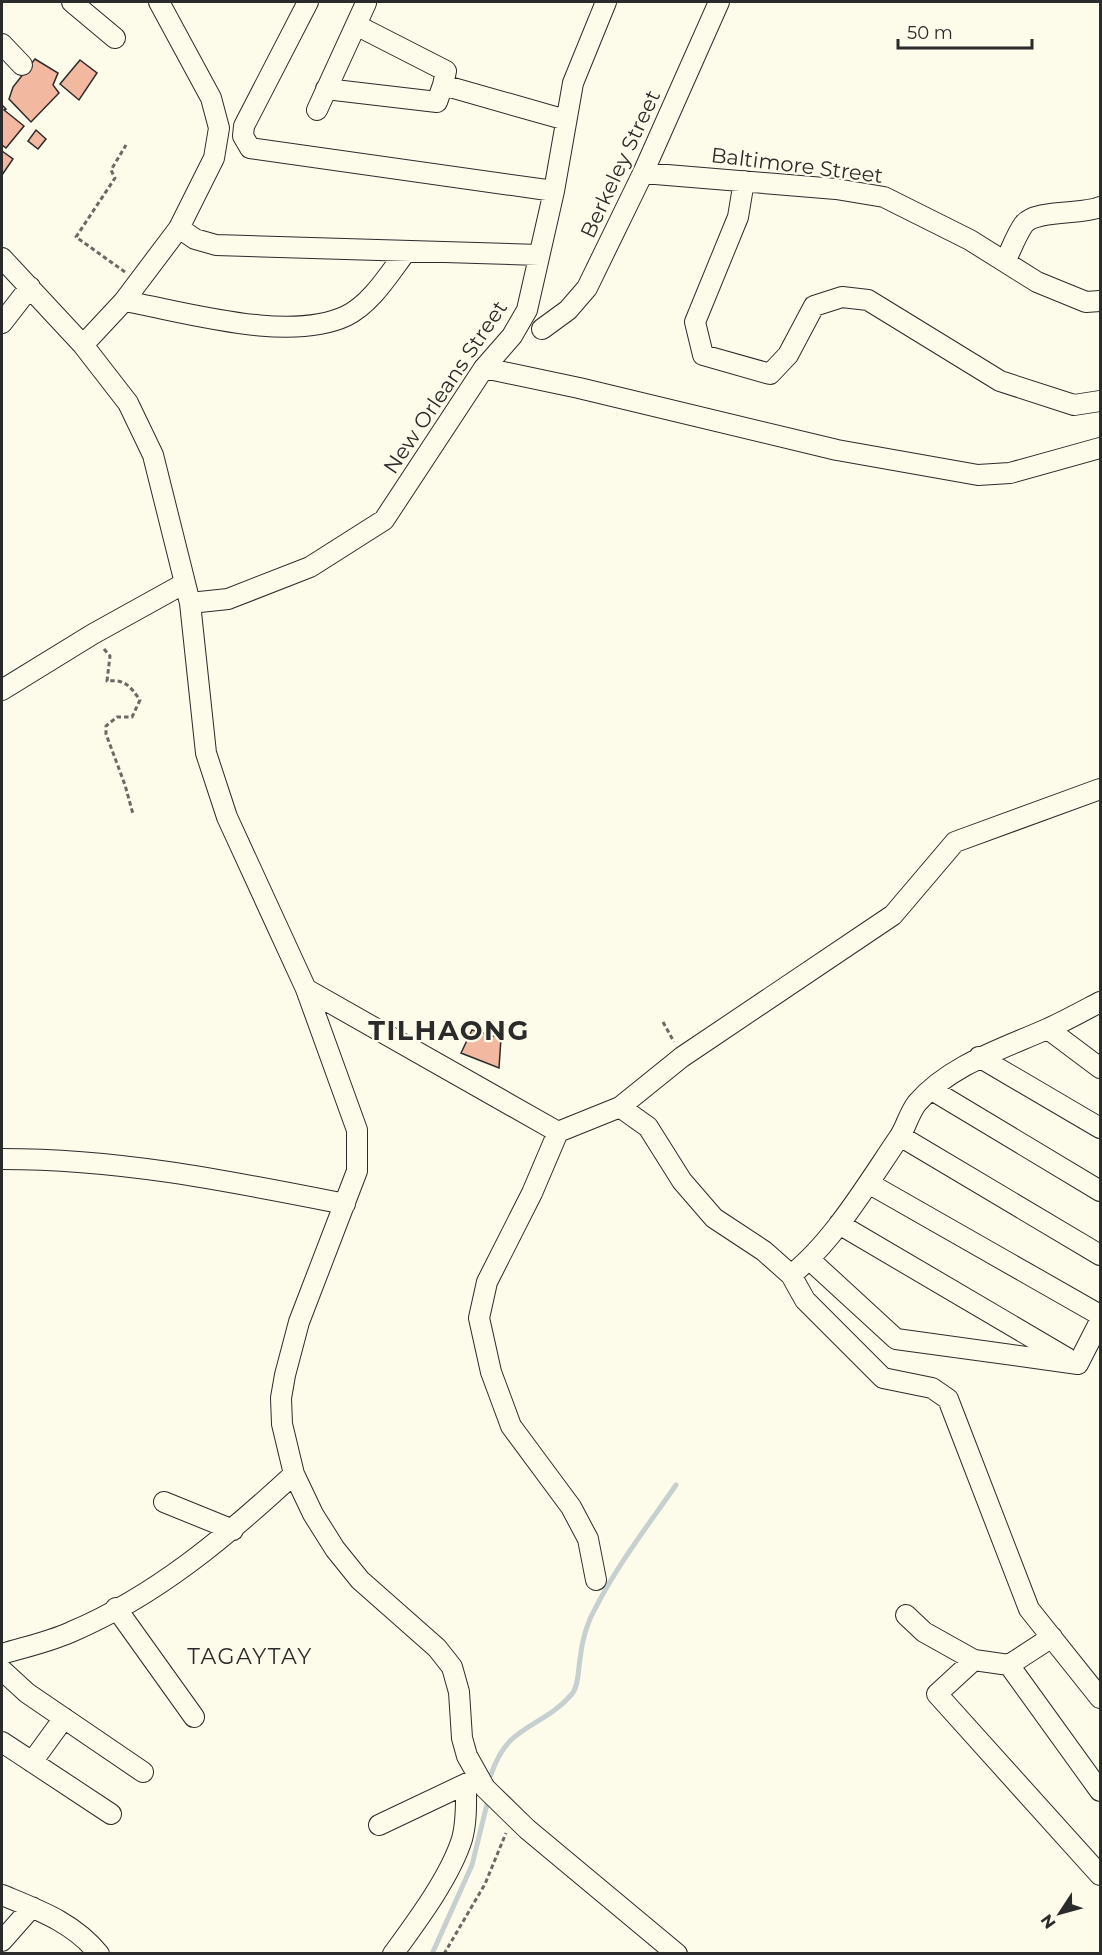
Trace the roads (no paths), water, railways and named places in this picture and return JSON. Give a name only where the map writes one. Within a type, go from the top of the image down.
[{"type":"street","points":[[72,2],[115,38]]},
{"type":"street","points":[[83,345],[124,301],[179,228],[214,158],[219,128],[211,98],[159,2]]},
{"type":"street","points":[[308,2],[244,126],[243,136],[250,148],[554,191]]},
{"type":"street","name":"New Orleans Street","points":[[190,603],[228,598],[310,567],[384,520],[484,368],[512,336],[527,310],[554,191],[573,83],[606,2]]},
{"type":"street","name":"Berkeley Street","points":[[542,329],[568,310],[588,288],[643,173],[719,2]]},
{"type":"street","points":[[317,110],[366,3]]},
{"type":"street","points":[[326,89],[437,102],[446,70],[356,24]]},
{"type":"street","points":[[2,44],[22,65]]},
{"type":"street","points":[[443,85],[566,120]]},
{"type":"street","name":"Baltimore Street","points":[[643,173],[836,189],[885,197],[969,240],[1036,282],[1086,302],[1101,301]]},
{"type":"street","points":[[744,182],[738,216],[695,322],[703,355],[770,374],[788,355],[814,306],[842,297],[868,300],[1000,381],[1074,405],[1101,401]]},
{"type":"street","points":[[1005,262],[1025,222],[1037,216],[1088,212],[1101,207]]},
{"type":"street","points":[[179,228],[195,239],[216,244],[405,253],[539,255]]},
{"type":"street","points":[[124,301],[257,325],[304,328],[347,316],[378,290],[405,253]]},
{"type":"street","points":[[2,258],[83,345],[128,403],[153,454],[190,603],[206,753],[227,817],[306,989],[357,1130],[357,1171],[299,1322],[281,1398],[282,1424],[294,1474],[313,1514],[335,1549],[360,1580],[437,1648],[452,1667],[459,1692],[462,1738],[472,1781],[462,1839],[449,1868],[393,1953]]},
{"type":"street","points":[[2,323],[30,287]]},
{"type":"street","points":[[484,368],[579,388],[837,450],[978,475],[1010,473],[1101,448]]},
{"type":"street","points":[[2,690],[93,634],[185,583]]},
{"type":"street","points":[[596,1580],[588,1539],[571,1507],[511,1426],[491,1372],[479,1318],[487,1282],[532,1193],[558,1132],[620,1107],[682,1057],[893,915],[955,842],[1101,789]]},
{"type":"street","points":[[306,989],[558,1132]]},
{"type":"street","points":[[791,1275],[810,1260],[839,1224],[855,1199],[870,1184],[900,1136],[907,1118],[932,1090],[979,1058],[1048,1029],[1100,1002]]},
{"type":"street","points":[[1048,1029],[1101,1068]]},
{"type":"street","points":[[979,1058],[1101,1128]]},
{"type":"street","points":[[932,1090],[1101,1191]]},
{"type":"street","points":[[620,1107],[648,1127],[682,1181],[714,1218],[764,1251],[791,1275],[805,1300],[883,1378],[932,1388],[948,1399],[1029,1609],[1101,1698]]},
{"type":"street","points":[[900,1136],[1101,1255]]},
{"type":"street","points":[[2,1159],[95,1161],[137,1166],[190,1173],[345,1204]]},
{"type":"street","points":[[870,1184],[1101,1315]]},
{"type":"street","points":[[839,1224],[1077,1364]]},
{"type":"street","points":[[810,1260],[896,1339],[1077,1364]]},
{"type":"street","points":[[1077,1364],[1101,1321]]},
{"type":"street","points":[[2,1654],[73,1632],[180,1570],[233,1530],[294,1474]]},
{"type":"street","points":[[164,1502],[233,1530]]},
{"type":"street","points":[[117,1608],[194,1717]]},
{"type":"street","points":[[906,1615],[924,1632],[974,1660],[1008,1665],[1052,1637]]},
{"type":"street","points":[[974,1660],[937,1694],[1101,1875]]},
{"type":"street","points":[[1008,1665],[1101,1791]]},
{"type":"street","points":[[2,1670],[27,1693],[143,1772]]},
{"type":"street","points":[[32,1762],[64,1718]]},
{"type":"street","points":[[2,1742],[111,1814]]},
{"type":"street","points":[[472,1781],[677,1953]]},
{"type":"street","points":[[379,1825],[472,1781]]},
{"type":"street","points":[[2,1895],[54,1916],[92,1951]]},
{"type":"street","points":[[2,1941],[32,1907]]},
{"type":"waterway","points":[[491,1775],[506,1745],[526,1728],[560,1706],[572,1694],[577,1682],[584,1639],[593,1613],[624,1560],[676,1485]]},
{"type":"waterway","points":[[432,1954],[472,1865],[488,1800]]},
{"type":"district","name":"TILHAONG","points":[[449,1030]]},
{"type":"district","name":"TAGAYTAY","points":[[250,1656]]}]
